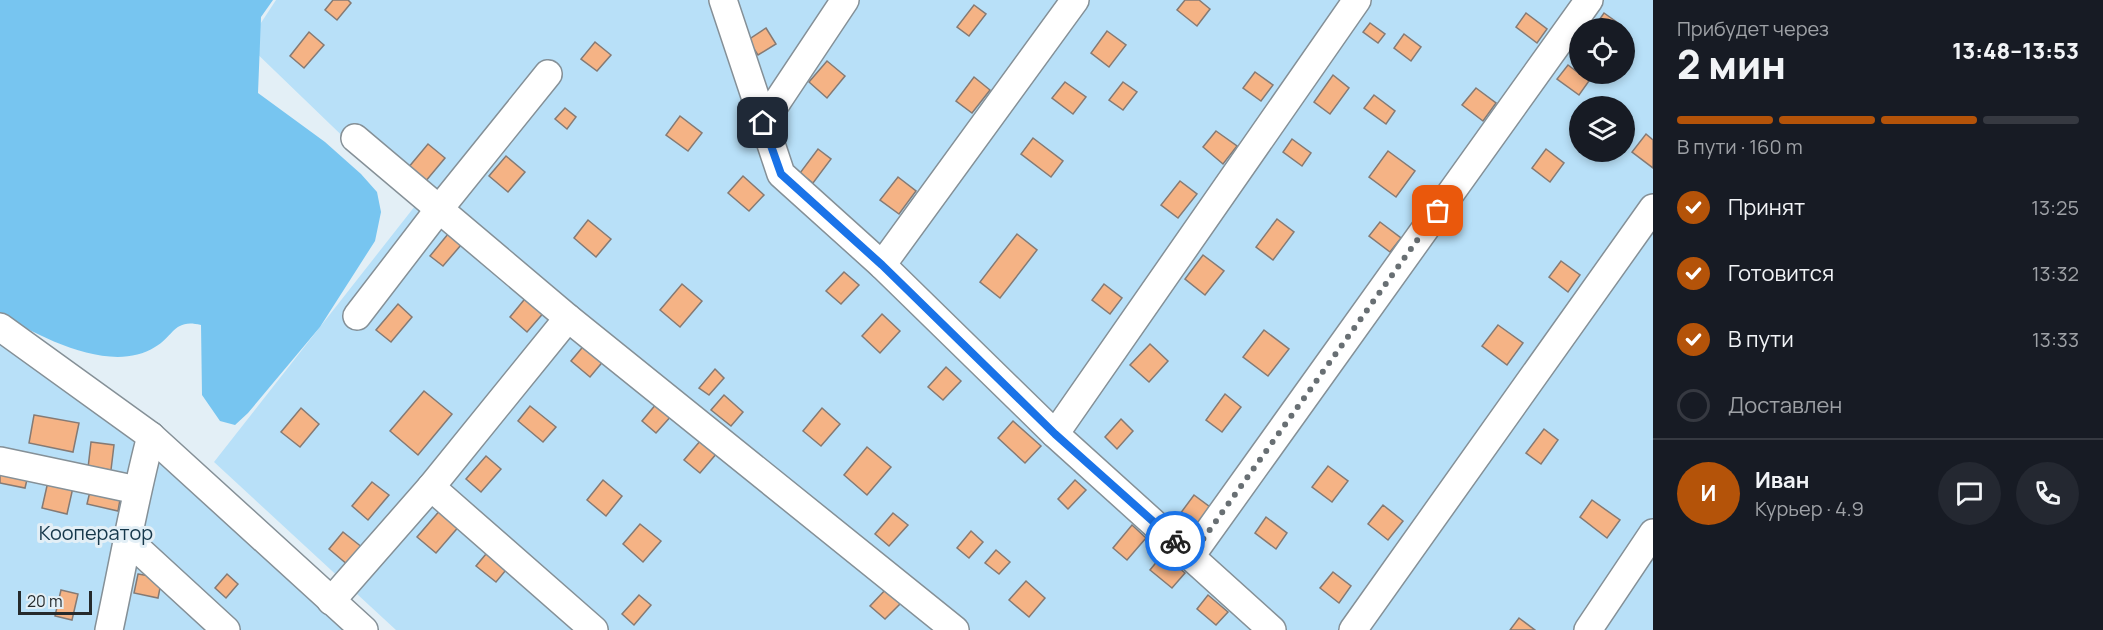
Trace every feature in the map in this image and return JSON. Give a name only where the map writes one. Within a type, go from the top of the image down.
[{"type":"street","points":[[723,0],[781,174],[882,265],[1055,434],[1272,630]]},
{"type":"street","points":[[763,123],[845,0]]},
{"type":"street","points":[[882,265],[1075,0]]},
{"type":"street","points":[[1055,434],[1357,0]]},
{"type":"street","points":[[1191,556],[1589,0]]},
{"type":"street","points":[[357,316],[548,74]]},
{"type":"street","points":[[355,138],[568,318],[954,630]]},
{"type":"street","points":[[1353,630],[1653,208]]},
{"type":"street","points":[[332,601],[431,487],[568,318]]},
{"type":"street","points":[[0,327],[151,436],[364,630]]},
{"type":"street","points":[[109,630],[137,490],[151,436]]},
{"type":"street","points":[[0,461],[137,490]]},
{"type":"street","points":[[431,487],[594,630]]},
{"type":"street","points":[[1588,630],[1653,533]]},
{"type":"street","points":[[128,540],[226,630]]},
{"type":"green space","points":[[276,0],[1653,0],[1653,630],[396,630],[214,462],[415,206],[247,44]]},
{"type":"green space","name":"Кооператор","points":[[0,341],[177,473],[345,630],[0,630]]},
{"type":"shaded area","points":[[0,0],[273,0],[261,17],[258,93],[325,142],[361,174],[377,192],[381,212],[375,241],[320,327],[248,413],[235,425],[220,421],[202,395],[201,325],[185,324],[175,329],[155,347],[137,355],[118,357],[76,350],[34,332],[0,313]]},
{"type":"building","points":[[333,0],[348,0],[351,3],[337,20],[325,10]]},
{"type":"building","points":[[1185,0],[1199,0],[1210,9],[1197,26],[1177,10]]},
{"type":"building","points":[[974,5],[986,14],[969,36],[957,27]]},
{"type":"building","points":[[1526,13],[1547,29],[1537,43],[1516,27]]},
{"type":"building","points":[[1604,13],[1611,18],[1601,18]]},
{"type":"building","points":[[1370,23],[1385,34],[1378,43],[1363,32]]},
{"type":"building","points":[[766,28],[776,44],[758,55],[748,40]]},
{"type":"building","points":[[1107,31],[1126,45],[1109,67],[1091,53]]},
{"type":"building","points":[[309,32],[324,45],[304,68],[290,56]]},
{"type":"building","points":[[1404,34],[1421,47],[1411,61],[1394,48]]},
{"type":"building","points":[[595,42],[611,55],[597,71],[581,59]]},
{"type":"building","points":[[827,61],[845,76],[827,98],[809,82]]},
{"type":"building","points":[[1568,65],[1569,84],[1587,84],[1579,95],[1557,79]]},
{"type":"building","points":[[1255,72],[1273,85],[1261,101],[1243,88]]},
{"type":"building","points":[[1333,75],[1349,88],[1330,114],[1314,102]]},
{"type":"building","points":[[974,77],[990,90],[972,113],[956,101]]},
{"type":"building","points":[[1065,82],[1086,97],[1073,114],[1052,98]]},
{"type":"building","points":[[1123,82],[1137,92],[1123,110],[1109,100]]},
{"type":"building","points":[[1476,88],[1496,103],[1483,121],[1462,105]]},
{"type":"building","points":[[1374,95],[1395,111],[1386,124],[1364,108]]},
{"type":"building","points":[[565,108],[576,117],[567,129],[555,119]]},
{"type":"building","points":[[680,116],[702,133],[688,151],[666,135]]},
{"type":"building","points":[[1216,131],[1237,146],[1223,164],[1203,147]]},
{"type":"building","points":[[1646,134],[1653,140],[1653,168],[1635,154],[1635,148]]},
{"type":"building","points":[[1033,138],[1063,161],[1051,177],[1021,154]]},
{"type":"building","points":[[1292,139],[1311,153],[1302,166],[1283,152]]},
{"type":"building","points":[[428,144],[445,158],[425,182],[408,168]]},
{"type":"building","points":[[818,149],[831,159],[813,183],[800,173]]},
{"type":"building","points":[[1546,149],[1564,163],[1550,182],[1532,168]]},
{"type":"building","points":[[1388,151],[1415,171],[1396,197],[1369,177]]},
{"type":"building","points":[[506,156],[525,172],[508,192],[489,176]]},
{"type":"building","points":[[743,176],[764,195],[749,211],[728,193]]},
{"type":"building","points":[[898,177],[916,191],[899,214],[880,200]]},
{"type":"building","points":[[1180,181],[1197,194],[1178,218],[1161,205]]},
{"type":"building","points":[[1277,219],[1294,232],[1273,260],[1256,247]]},
{"type":"building","points":[[588,220],[611,239],[596,257],[574,238]]},
{"type":"building","points":[[1380,222],[1401,238],[1390,252],[1369,236]]},
{"type":"building","points":[[448,234],[461,245],[443,266],[430,256]]},
{"type":"building","points":[[1017,234],[1037,250],[1000,298],[980,282]]},
{"type":"building","points":[[1203,255],[1224,271],[1205,295],[1185,279]]},
{"type":"building","points":[[1561,261],[1580,275],[1568,292],[1549,277]]},
{"type":"building","points":[[844,272],[859,285],[841,304],[826,291]]},
{"type":"building","points":[[682,284],[702,301],[680,327],[660,310]]},
{"type":"building","points":[[1104,284],[1122,298],[1110,314],[1092,300]]},
{"type":"building","points":[[528,295],[546,310],[527,332],[510,317]]},
{"type":"building","points":[[398,304],[412,317],[391,342],[376,330]]},
{"type":"building","points":[[882,314],[900,331],[880,353],[862,336]]},
{"type":"building","points":[[1498,325],[1523,343],[1507,365],[1482,346]]},
{"type":"building","points":[[1264,330],[1289,349],[1268,376],[1243,357]]},
{"type":"building","points":[[586,343],[605,359],[590,377],[571,361]]},
{"type":"building","points":[[1150,344],[1168,361],[1149,382],[1130,365]]},
{"type":"building","points":[[946,367],[961,381],[943,400],[928,387]]},
{"type":"building","points":[[715,369],[724,378],[709,395],[699,388]]},
{"type":"building","points":[[424,391],[452,414],[418,455],[390,431]]},
{"type":"building","points":[[1225,394],[1241,407],[1222,432],[1206,420]]},
{"type":"building","points":[[724,395],[743,412],[731,426],[711,410]]},
{"type":"building","points":[[657,403],[672,415],[656,433],[642,421]]},
{"type":"building","points":[[530,406],[556,427],[543,442],[518,421]]},
{"type":"building","points":[[301,408],[319,424],[300,447],[281,432]]},
{"type":"building","points":[[822,408],[840,424],[821,446],[803,431]]},
{"type":"building","points":[[34,415],[79,423],[73,452],[29,443]]},
{"type":"building","points":[[1121,419],[1133,431],[1117,449],[1105,437]]},
{"type":"building","points":[[1013,421],[1041,446],[1025,463],[998,438]]},
{"type":"building","points":[[1544,429],[1558,440],[1541,464],[1526,453]]},
{"type":"building","points":[[701,440],[717,453],[700,473],[684,460]]},
{"type":"building","points":[[91,442],[114,445],[111,470],[88,468]]},
{"type":"building","points":[[867,447],[891,467],[867,495],[844,475]]},
{"type":"building","points":[[486,456],[501,469],[481,492],[466,479]]},
{"type":"building","points":[[0,465],[29,471],[25,488],[0,483]]},
{"type":"building","points":[[1328,466],[1348,481],[1332,502],[1312,487]]},
{"type":"building","points":[[49,477],[74,483],[67,514],[42,508]]},
{"type":"building","points":[[603,480],[622,496],[606,516],[587,500]]},
{"type":"building","points":[[1075,480],[1086,490],[1068,509],[1058,499]]},
{"type":"building","points":[[372,482],[389,495],[368,520],[352,506]]},
{"type":"building","points":[[91,487],[121,494],[118,511],[87,504]]},
{"type":"building","points":[[1194,495],[1210,507],[1193,530],[1177,518]]},
{"type":"building","points":[[1592,500],[1620,520],[1607,538],[1580,517]]},
{"type":"building","points":[[1383,505],[1403,521],[1388,540],[1368,524]]},
{"type":"building","points":[[442,508],[461,524],[436,553],[417,537]]},
{"type":"building","points":[[893,513],[908,525],[889,546],[875,534]]},
{"type":"building","points":[[1266,517],[1287,533],[1276,549],[1255,533]]},
{"type":"building","points":[[640,524],[661,541],[643,562],[623,544]]},
{"type":"building","points":[[1132,525],[1146,538],[1127,560],[1113,548]]},
{"type":"building","points":[[971,531],[983,542],[969,558],[957,548]]},
{"type":"building","points":[[343,532],[363,548],[348,565],[329,549]]},
{"type":"building","points":[[491,548],[511,564],[496,582],[476,566]]},
{"type":"building","points":[[996,550],[1010,562],[999,574],[985,563]]},
{"type":"building","points":[[1163,554],[1185,573],[1172,588],[1150,570]]},
{"type":"building","points":[[1333,572],[1351,586],[1339,603],[1320,588]]},
{"type":"building","points":[[138,574],[162,578],[158,598],[134,593]]},
{"type":"building","points":[[227,574],[238,584],[226,598],[215,588]]},
{"type":"building","points":[[1026,581],[1045,598],[1029,617],[1009,600]]},
{"type":"building","points":[[887,588],[902,602],[885,619],[870,606]]},
{"type":"building","points":[[61,590],[78,594],[72,620],[55,616]]},
{"type":"building","points":[[639,595],[651,605],[634,625],[622,614]]},
{"type":"building","points":[[1208,595],[1228,612],[1216,625],[1197,609]]},
{"type":"building","points":[[1519,618],[1535,630],[1510,630]]},
{"type":"way so far","points":[[1175,541],[1191,556],[1438,211]]},
{"type":"route","points":[[763,123],[781,174],[882,265],[1055,434],[1175,541]]}]
